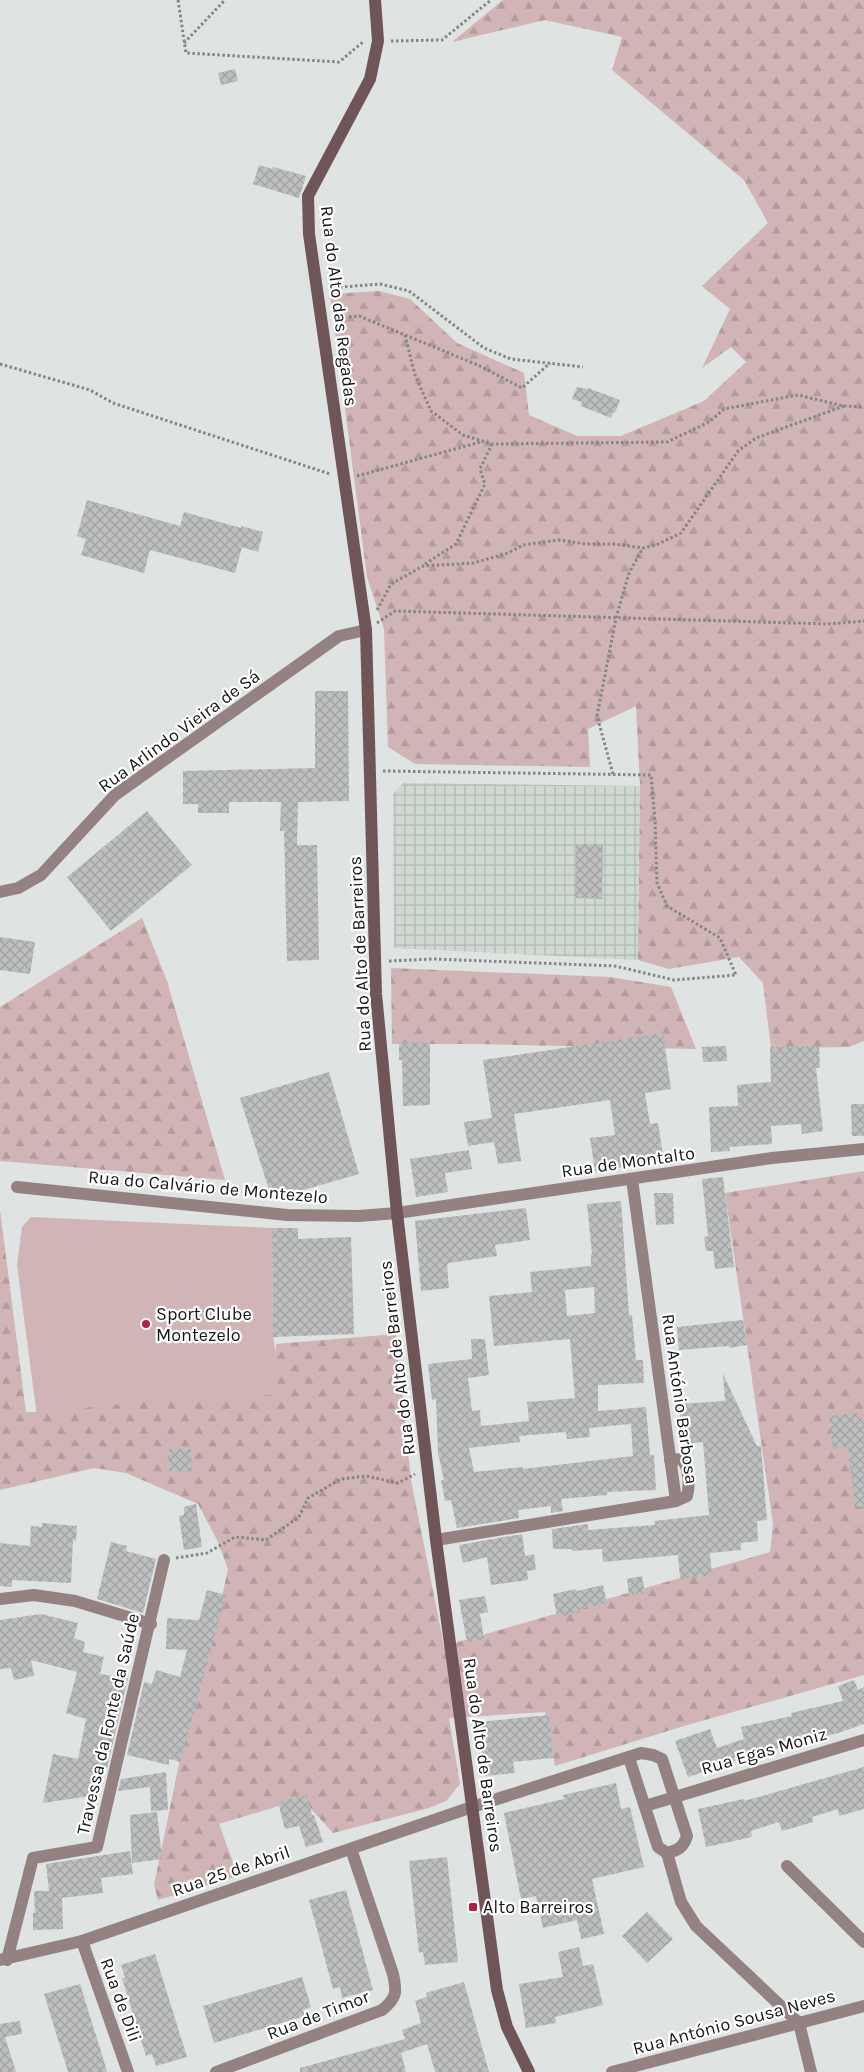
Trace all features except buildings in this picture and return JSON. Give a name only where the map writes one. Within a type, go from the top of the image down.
[{"type":"street","name":"Rua do Alto das Regadas","points":[[366,630],[309,234],[308,196],[370,79],[378,41],[375,0]]},
{"type":"street","name":"Rua do Alto de Barreiros","points":[[366,630],[376,994],[397,1213],[436,1540],[497,1990],[507,2027],[529,2072]]},
{"type":"street","name":"Rua Arlindo Vieira de Sá","points":[[0,892],[18,888],[41,875],[115,795],[339,636],[366,630]]},
{"type":"street","name":"Rua de Montalto","points":[[397,1213],[772,1158],[864,1149]]},
{"type":"street","name":"Rua António Barbosa","points":[[436,1540],[676,1502],[632,1179]]},
{"type":"street","name":"Rua do Calvário de Montezelo","points":[[17,1187],[287,1215],[359,1216],[397,1213]]},
{"type":"street","name":"Travessa da Fonte da Saúde","points":[[3,1960],[33,1858],[97,1847],[151,1624],[164,1560]]},
{"type":"street","points":[[0,1599],[34,1595],[76,1601],[151,1624]]},
{"type":"street","name":"Rua Egas Moniz","points":[[644,1806],[864,1740]]},
{"type":"street","points":[[472,1807],[641,1754],[654,1755],[662,1760],[686,1836],[684,1844],[679,1850],[667,1853]]},
{"type":"street","points":[[629,1758],[658,1847],[667,1853],[682,1902],[696,1926],[799,2023],[811,2072]]},
{"type":"street","name":"Rua 25 de Abril","points":[[3,1960],[82,1941],[472,1807]]},
{"type":"street","name":"Rua de Timor","points":[[216,2072],[382,2010],[392,2002],[396,1990],[394,1974],[351,1849]]},
{"type":"street","points":[[787,1866],[864,1942]]},
{"type":"street","name":"Rua de Dili","points":[[82,1941],[128,2072]]},
{"type":"street","name":"Rua António Sousa Neves","points":[[612,2072],[864,2006]]},
{"type":"path","points":[[178,0],[186,53],[339,62],[365,40],[442,40],[491,0]]},
{"type":"path","points":[[184,43],[225,0]]},
{"type":"path","points":[[317,290],[380,284],[409,291],[484,348],[511,359],[583,367]]},
{"type":"path","points":[[321,320],[359,316],[480,366],[522,388],[550,363]]},
{"type":"path","points":[[405,335],[415,375],[431,411],[464,434],[492,444],[666,442],[709,422],[724,409],[798,395],[844,406],[864,407]]},
{"type":"path","points":[[0,364],[90,390],[113,403],[345,480],[484,441]]},
{"type":"path","points":[[423,566],[474,563],[508,553],[523,545],[559,540],[643,548],[656,545],[681,533],[738,451],[750,442],[756,438],[844,406]]},
{"type":"path","points":[[366,630],[391,584],[456,544],[485,484],[480,469],[492,444]]},
{"type":"path","points":[[613,774],[597,716],[616,618],[629,573],[643,548]]},
{"type":"path","points":[[366,630],[395,612],[828,624],[864,621]]},
{"type":"path","points":[[370,771],[652,775],[657,883],[667,906],[720,938],[736,975],[674,980],[615,966],[434,959],[376,962]]},
{"type":"path","points":[[164,1560],[207,1553],[235,1537],[266,1540],[299,1517],[308,1498],[341,1479],[366,1476],[398,1483],[428,1469]]},
{"type":"shaded area","points":[[403,783],[640,786],[638,960],[394,948],[393,794]]},
{"type":"green space","points":[[503,0],[864,0],[864,1041],[849,1047],[771,1048],[763,983],[739,957],[669,969],[638,960],[640,786],[636,706],[588,729],[590,767],[415,764],[388,747],[384,629],[367,577],[330,294],[379,291],[410,299],[457,343],[524,373],[529,415],[577,436],[621,436],[704,401],[746,362],[731,347],[702,368],[730,309],[702,286],[768,223],[744,180],[612,70],[622,37],[545,20],[452,42]]},
{"type":"green space","points":[[142,918],[167,981],[225,1180],[0,1161],[0,1007]]},
{"type":"green space","points":[[391,968],[610,977],[671,987],[696,1049],[392,1044]]},
{"type":"green space","points":[[864,1171],[864,1675],[684,1726],[555,1766],[545,1712],[449,1718],[460,1784],[446,1801],[429,1808],[333,1833],[302,1799],[219,1824],[238,1876],[158,1900],[154,1885],[189,1716],[219,1611],[228,1569],[217,1540],[198,1504],[126,1473],[94,1468],[0,1490],[0,1210],[26,1412],[48,1412],[148,1401],[274,1395],[276,1344],[396,1334],[411,1480],[444,1646],[770,1552],[773,1524],[725,1193]]},
{"type":"green space","name":"Sport Clube Montezelo","points":[[31,1217],[272,1228],[273,1337],[283,1398],[38,1424],[17,1265],[22,1227]]},
{"type":"place","name":"Sport Clube Montezelo","points":[[146,1324]]},
{"type":"place","name":"Alto Barreiros","points":[[473,1907]]}]
